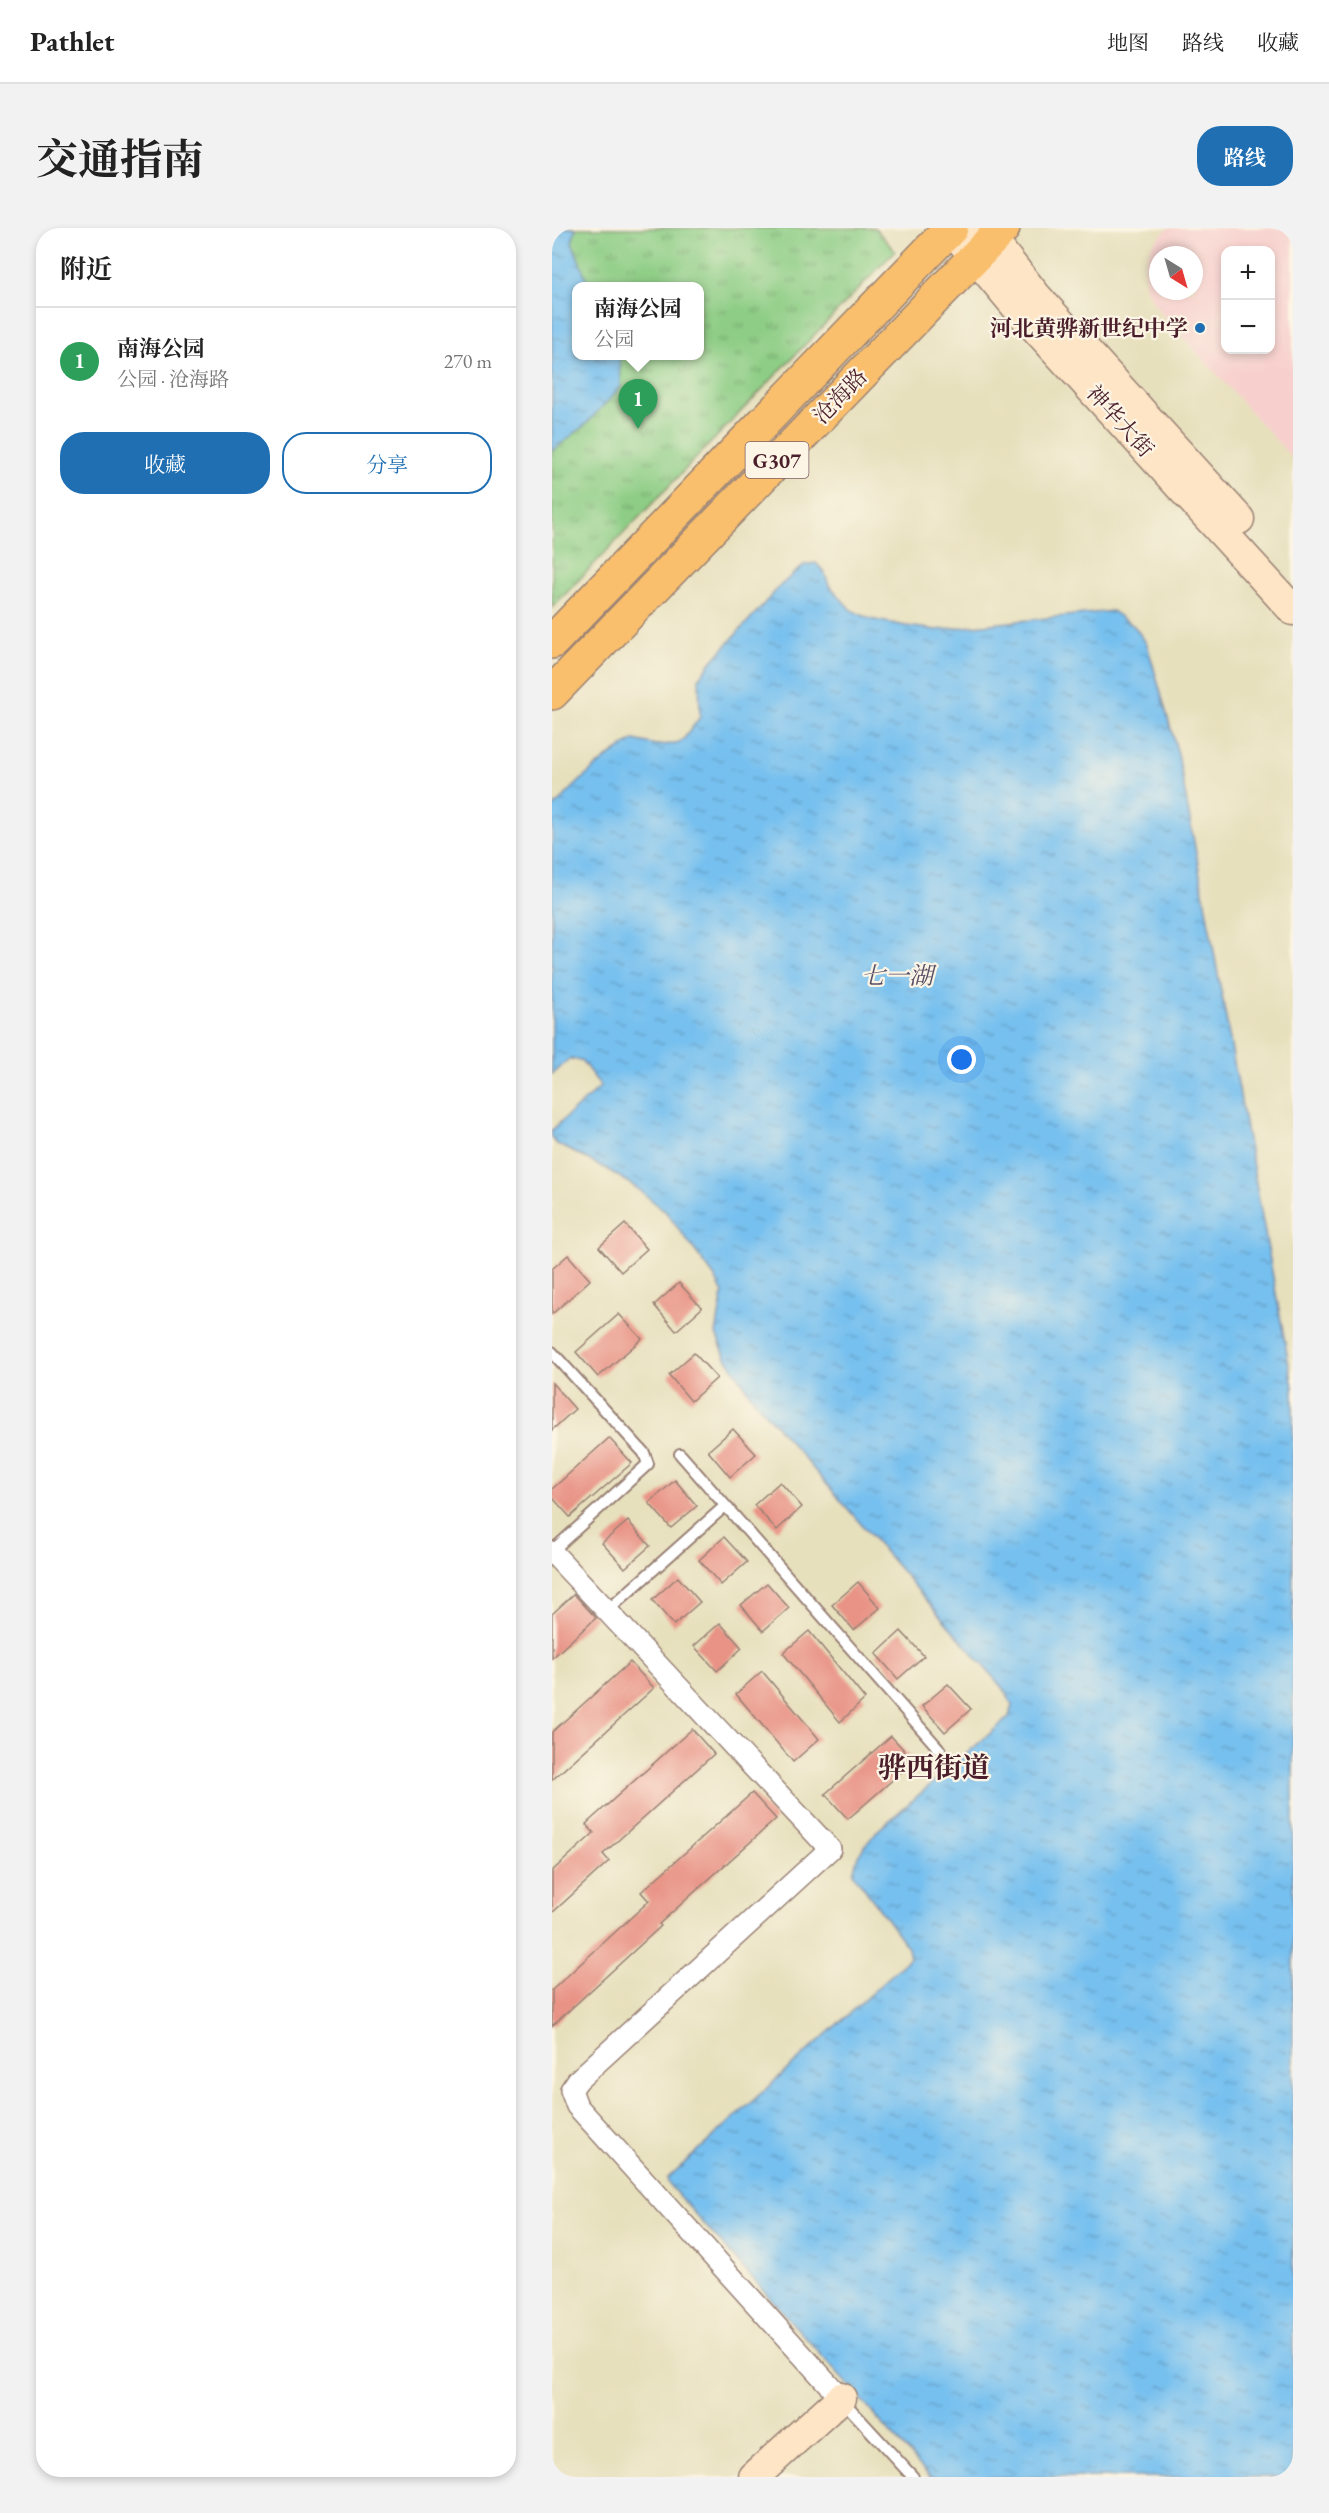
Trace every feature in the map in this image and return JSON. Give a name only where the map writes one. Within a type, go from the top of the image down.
[{"type":"main road","name":"神华大街","points":[[951,228],[988,238],[1036,296],[1293,579]]},
{"type":"main road","name":"沧海路","points":[[552,642],[951,228]]},
{"type":"main road","name":"神华大街","points":[[988,238],[1029,321],[1293,610]]},
{"type":"main road","name":"沧海路","points":[[552,693],[988,238]]},
{"type":"main road","points":[[754,2477],[841,2398]]},
{"type":"street","points":[[554,1557],[608,1611],[830,1850],[578,2080],[571,2090],[577,2106],[841,2398]]},
{"type":"lane","points":[[552,1352],[644,1453],[648,1464],[554,1557]]},
{"type":"lane","points":[[680,1454],[940,1750]]},
{"type":"lane","points":[[608,1611],[725,1506]]},
{"type":"lane","points":[[841,2398],[913,2477]]},
{"type":"shaded area","name":"河北黄骅新世纪中学","points":[[1168,228],[1293,228],[1293,459],[1156,307],[1152,300],[1203,300],[1203,246],[1152,246]]},
{"type":"shaded area","name":"河北黄骅新世纪中学","points":[[1149,252],[1149,294],[1145,286],[1145,262]]},
{"type":"green space","points":[[552,228],[875,228],[895,251],[552,608]]},
{"type":"water","points":[[552,228],[576,228],[572,242],[587,282],[572,282],[572,360],[620,360],[621,387],[585,425],[552,451]]},
{"type":"water","name":"七一湖","points":[[816,563],[824,572],[829,585],[851,610],[870,619],[906,626],[937,630],[1112,611],[1134,626],[1147,644],[1178,754],[1293,1387],[1293,2477],[930,2477],[671,2187],[667,2179],[910,1958],[908,1948],[853,1873],[858,1855],[876,1832],[1009,1717],[1012,1705],[1005,1691],[754,1400],[725,1356],[716,1334],[723,1293],[714,1276],[666,1212],[637,1188],[607,1169],[557,1144],[552,1138],[552,1130],[601,1086],[581,1060],[569,1059],[552,1074],[552,809],[580,780],[634,740],[656,745],[675,744],[683,740],[700,717],[699,678],[781,585],[804,565]]},
{"type":"building","points":[[625,1224],[647,1249],[621,1272],[599,1247]]},
{"type":"building","points":[[568,1255],[590,1280],[552,1314],[552,1269]]},
{"type":"building","points":[[679,1283],[702,1308],[676,1331],[654,1305]]},
{"type":"building","points":[[619,1314],[642,1339],[598,1377],[576,1352]]},
{"type":"building","points":[[694,1353],[717,1378],[691,1401],[669,1375]]},
{"type":"building","points":[[552,1383],[575,1409],[552,1430]]},
{"type":"building","points":[[733,1429],[756,1454],[730,1477],[708,1451]]},
{"type":"building","points":[[609,1438],[632,1463],[570,1517],[552,1497],[552,1489]]},
{"type":"building","points":[[675,1480],[697,1506],[671,1528],[649,1503]]},
{"type":"building","points":[[780,1482],[802,1507],[777,1530],[754,1505]]},
{"type":"building","points":[[628,1521],[650,1546],[625,1568],[602,1543]]},
{"type":"building","points":[[724,1537],[747,1562],[721,1585],[699,1560]]},
{"type":"building","points":[[678,1577],[700,1602],[674,1625],[652,1600]]},
{"type":"building","points":[[858,1582],[880,1608],[854,1630],[832,1605]]},
{"type":"building","points":[[767,1583],[789,1608],[763,1631],[741,1605]]},
{"type":"building","points":[[574,1594],[596,1618],[552,1658],[552,1614]]},
{"type":"building","points":[[720,1623],[742,1648],[717,1671],[694,1646]]},
{"type":"building","points":[[809,1631],[865,1699],[840,1722],[783,1653]]},
{"type":"building","points":[[901,1631],[924,1656],[898,1679],[876,1654]]},
{"type":"building","points":[[630,1662],[654,1688],[552,1780],[552,1732]]},
{"type":"building","points":[[762,1671],[819,1739],[793,1762],[736,1694]]},
{"type":"building","points":[[948,1684],[971,1709],[945,1732],[922,1706]]},
{"type":"building","points":[[692,1729],[714,1754],[603,1854],[609,1861],[552,1913],[552,1871],[594,1833],[586,1824]]},
{"type":"building","points":[[891,1736],[914,1761],[848,1819],[825,1794]]},
{"type":"building","points":[[752,1793],[776,1819],[659,1924],[661,1926],[552,2026],[552,1990],[649,1901],[641,1892]]},
{"type":"place","name":"河北黄骅新世纪中学","points":[[1200,328]]},
{"type":"place","name":"南海公园","points":[[638,429]]},
{"type":"district","name":"骅西街道","points":[[934,1767]]}]
